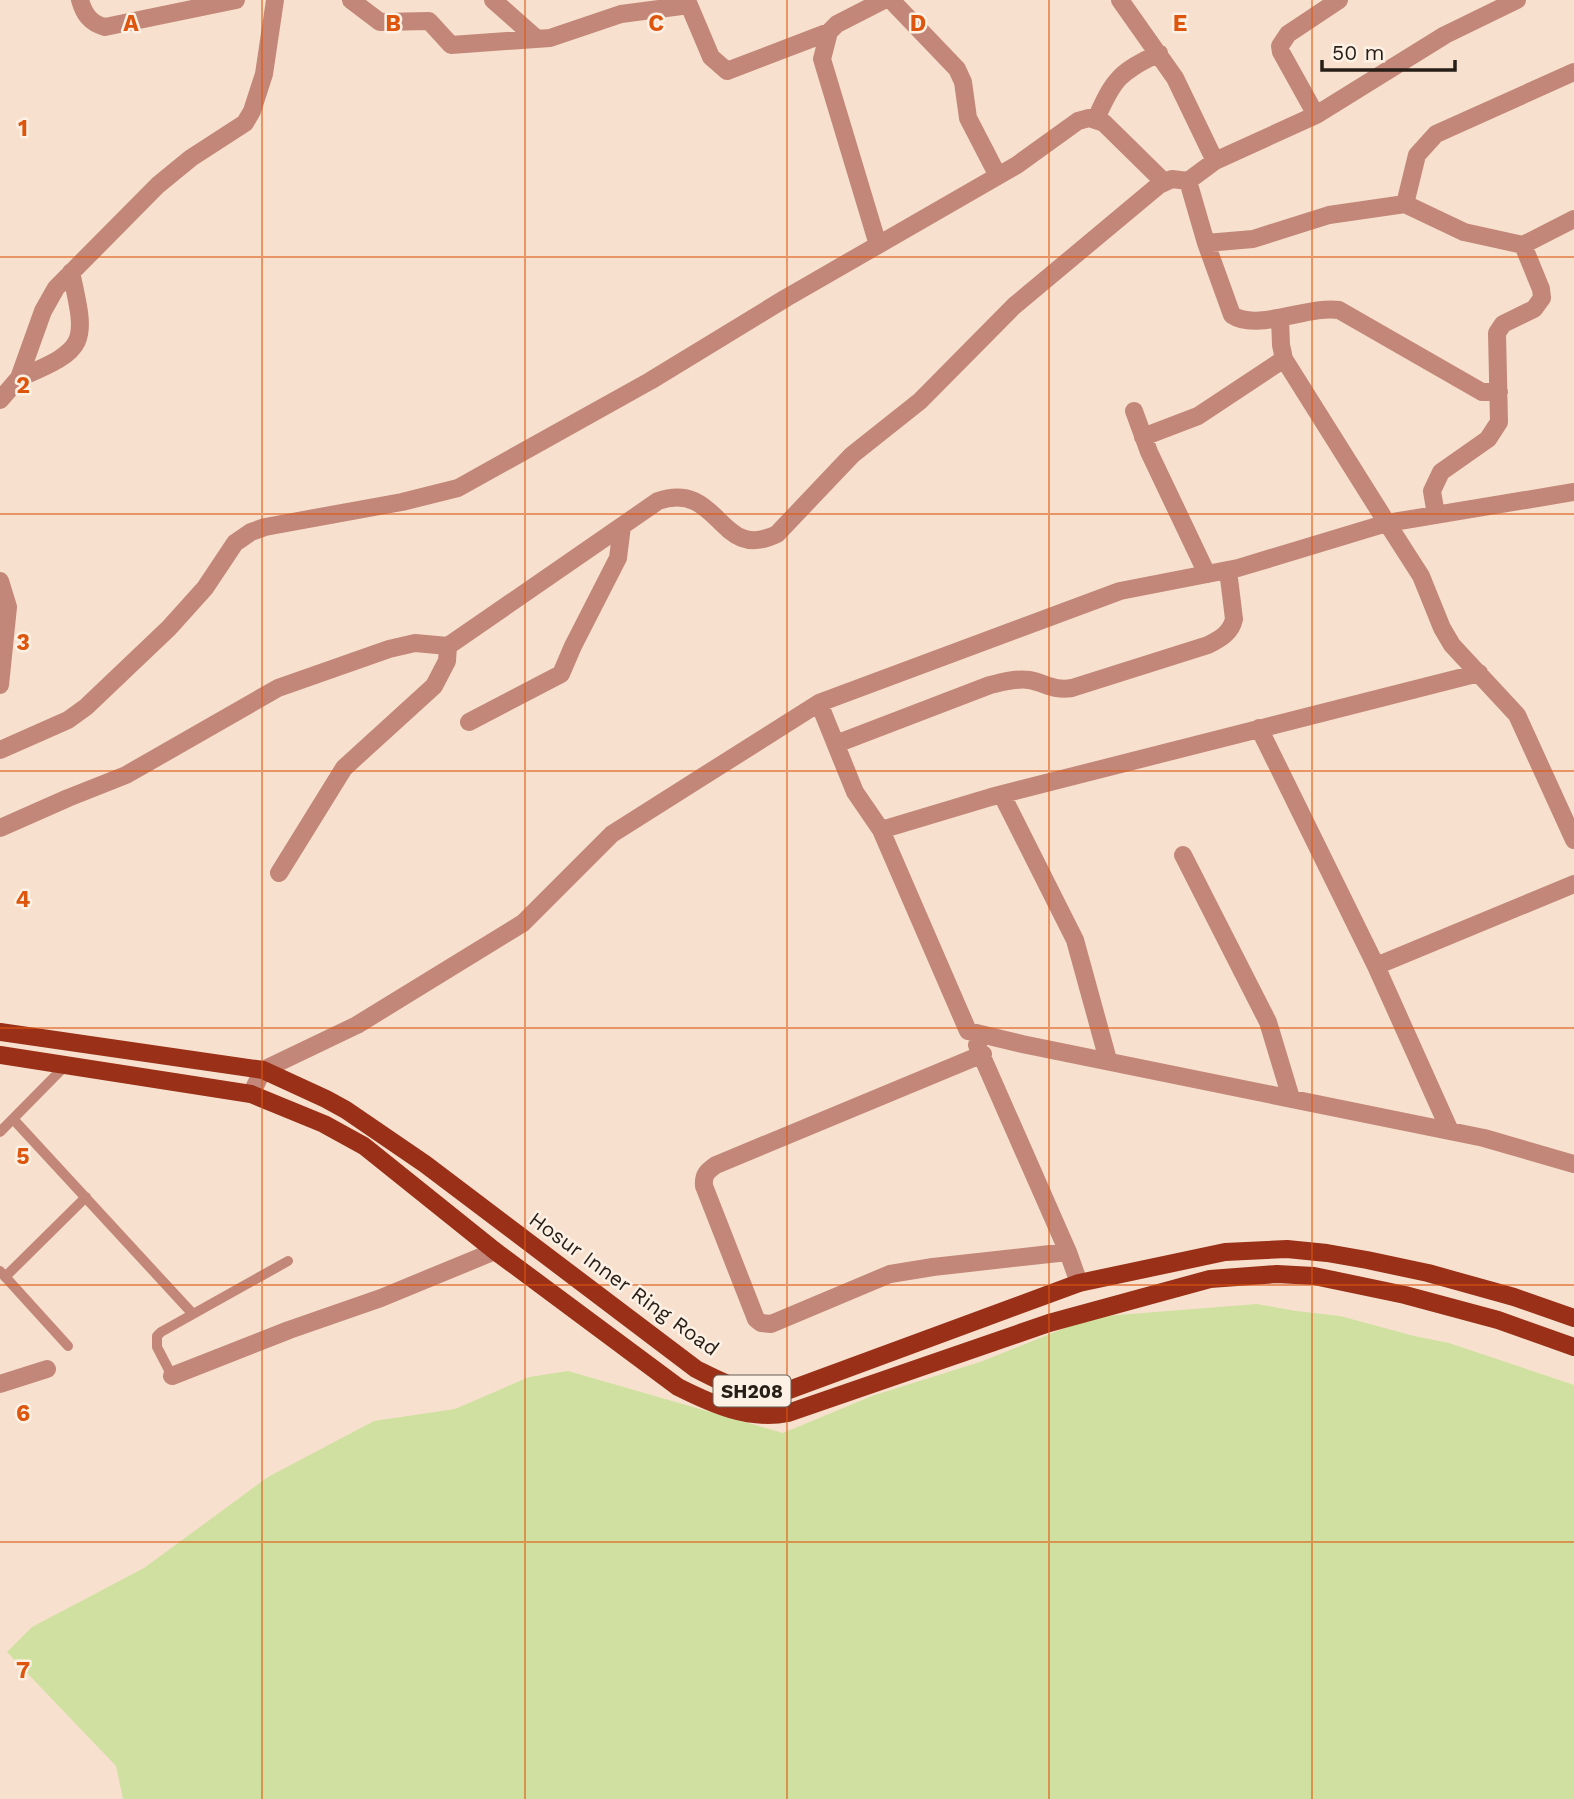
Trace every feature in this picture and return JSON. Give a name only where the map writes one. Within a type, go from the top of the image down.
[{"type":"main road","name":"Hosur Inner Ring Road","points":[[0,1032],[263,1070],[345,1110],[414,1156],[696,1369],[733,1387],[761,1393],[789,1390],[1079,1283],[1225,1252],[1287,1249],[1327,1253],[1428,1273],[1514,1297],[1574,1318]]},
{"type":"main road","name":"SH208","points":[[0,1055],[251,1094],[324,1124],[364,1146],[495,1251],[678,1387],[709,1402],[755,1416],[788,1413],[1049,1323],[1210,1279],[1277,1274],[1314,1276],[1405,1295],[1498,1320],[1574,1347]]},
{"type":"street","points":[[80,0],[88,19],[105,27],[228,1]]},
{"type":"street","points":[[0,400],[19,378],[50,296],[71,272],[158,185],[191,158],[245,124],[264,74],[275,0]]},
{"type":"street","points":[[351,0],[380,22],[429,21],[451,45],[550,38],[626,7],[689,5],[711,57],[727,71],[829,32],[837,24],[884,0]]},
{"type":"street","points":[[493,0],[537,39]]},
{"type":"street","points":[[891,0],[957,69],[963,82],[968,118],[998,176]]},
{"type":"street","points":[[1119,0],[1175,78],[1215,161]]},
{"type":"street","points":[[1316,115],[1280,46],[1288,34],[1339,0]]},
{"type":"street","points":[[0,828],[68,797],[126,775],[278,688],[389,649],[415,643],[448,646],[658,501],[672,496],[686,497],[708,509],[738,538],[763,541],[777,534],[852,455],[920,401],[1014,306],[1164,182],[1172,179],[1188,181],[1215,161],[1316,115],[1445,35],[1517,0]]},
{"type":"street","points":[[829,32],[822,59],[878,245]]},
{"type":"street","points":[[1096,120],[1110,88],[1118,77],[1159,53]]},
{"type":"street","points":[[1405,204],[1418,155],[1436,134],[1574,72]]},
{"type":"street","points":[[0,750],[68,720],[86,707],[169,628],[205,588],[235,543],[251,532],[458,488],[650,381],[998,176],[1078,121],[1089,118],[1114,131],[1164,182]]},
{"type":"street","points":[[1188,181],[1230,313],[1241,321],[1280,318],[1328,308],[1339,310],[1482,392],[1499,392]]},
{"type":"street","points":[[1206,243],[1253,239],[1329,215],[1405,204],[1464,232],[1523,245],[1574,219]]},
{"type":"street","points":[[1436,515],[1432,491],[1434,482],[1441,472],[1478,447],[1496,430],[1499,422],[1497,333],[1503,324],[1535,309],[1542,298],[1523,245]]},
{"type":"street","points":[[19,378],[59,361],[76,345],[82,318],[71,272]]},
{"type":"street","points":[[1280,318],[1284,359],[1421,576],[1447,637],[1517,715],[1574,839]]},
{"type":"street","points":[[1143,437],[1198,416],[1284,359]]},
{"type":"street","points":[[1134,411],[1143,437],[1207,574]]},
{"type":"street","points":[[251,1094],[263,1070],[356,1025],[523,923],[612,834],[820,702],[1121,591],[1228,570],[1387,523],[1574,492]]},
{"type":"street","points":[[469,722],[561,674],[618,558],[622,526]]},
{"type":"street","points":[[836,744],[990,685],[1028,680],[1058,690],[1072,688],[1209,645],[1233,627],[1228,570]]},
{"type":"street","points":[[0,581],[8,607],[0,685]]},
{"type":"street","points":[[279,873],[344,768],[434,686],[447,661],[448,646]]},
{"type":"street","points":[[881,830],[1002,795],[1479,673]]},
{"type":"street","points":[[820,702],[855,792],[881,830],[968,1031],[983,1054],[1079,1283]]},
{"type":"street","points":[[1259,728],[1376,966],[1450,1131]]},
{"type":"street","points":[[1002,795],[1075,940],[1108,1060]]},
{"type":"street","points":[[1183,855],[1268,1022],[1291,1098]]},
{"type":"street","points":[[1376,966],[1574,884]]},
{"type":"street","points":[[968,1031],[1484,1138],[1574,1164]]},
{"type":"street","points":[[983,1054],[708,1170],[704,1186],[756,1319],[767,1325],[771,1324],[900,1272],[1068,1252]]},
{"type":"street","points":[[172,1376],[289,1330],[381,1298],[495,1251]]},
{"type":"street","points":[[0,1384],[47,1369]]},
{"type":"lane","points":[[0,1132],[65,1066]]},
{"type":"lane","points":[[14,1119],[192,1313]]},
{"type":"lane","points":[[68,1346],[3,1274],[86,1197]]},
{"type":"lane","points":[[172,1376],[157,1348],[157,1336],[192,1313],[288,1261]]},
{"type":"green space","points":[[1257,1304],[1340,1316],[1449,1343],[1574,1385],[1574,1799],[123,1799],[116,1766],[7,1652],[32,1627],[144,1568],[268,1477],[374,1421],[455,1409],[529,1377],[568,1371],[783,1433],[872,1396],[983,1361],[1092,1317]]}]
